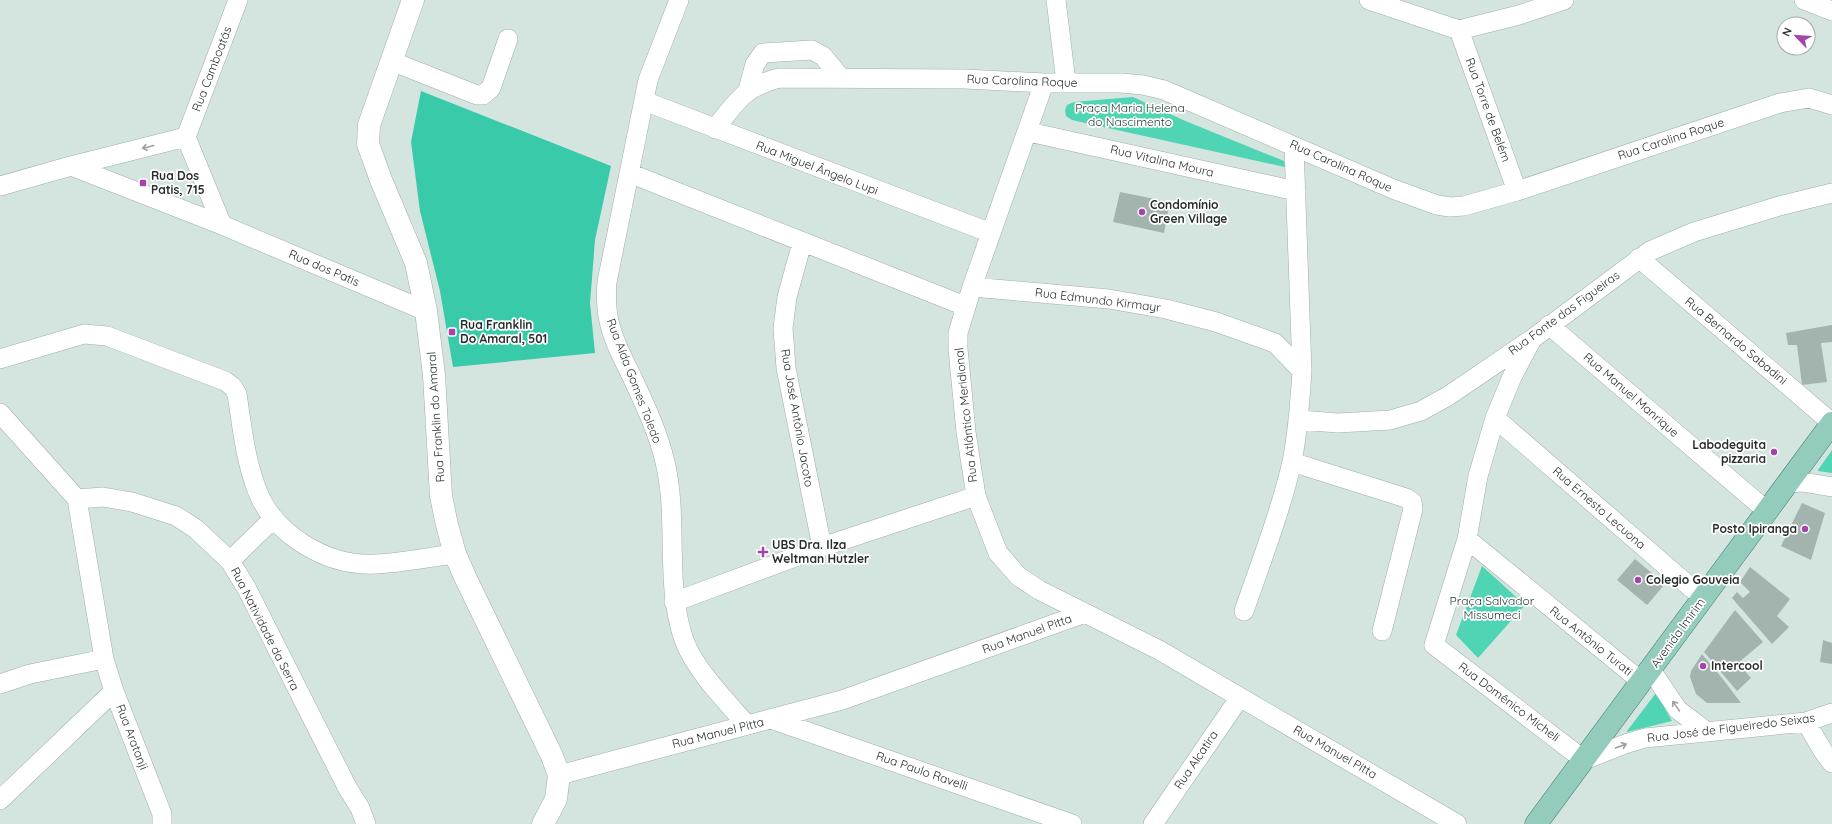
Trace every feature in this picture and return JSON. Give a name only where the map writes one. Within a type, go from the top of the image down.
[{"type":"main road","name":"Avenida Imirim","points":[[1536,824],[1832,423]]},
{"type":"street","name":"Rua Camboatás","points":[[186,137],[238,0]]},
{"type":"street","name":"Rua Franklin do Amaral","points":[[413,0],[369,125],[368,144],[381,180],[416,263],[426,311],[434,375],[441,496],[455,554],[507,666],[552,756],[559,775],[556,799],[543,824]]},
{"type":"street","name":"Rua Aída Gomes Toledo","points":[[679,0],[648,80],[607,282],[606,302],[609,323],[622,356],[650,416],[665,462],[669,490],[674,602],[684,640],[695,660],[716,689],[747,725]]},
{"type":"street","points":[[1056,0],[1066,82]]},
{"type":"street","points":[[1369,0],[1459,30],[1519,15],[1564,0]]},
{"type":"street","points":[[1804,0],[1832,11]]},
{"type":"street","name":"Rua Torre de Belém","points":[[1459,30],[1517,191]]},
{"type":"street","points":[[392,61],[477,95],[483,95],[491,88],[508,39]]},
{"type":"street","name":"Rua Carolina Roque","points":[[748,90],[754,64],[763,53],[812,50],[823,56],[841,78]]},
{"type":"street","name":"Rua Carolina Roque","points":[[715,129],[748,90],[761,82],[779,78],[964,79],[1044,84],[1066,82],[1143,85],[1157,88],[1393,189],[1437,205],[1450,207],[1464,206],[1517,191],[1780,103],[1809,98],[1832,105]]},
{"type":"street","name":"Rua Atlântico Meridional","points":[[1044,84],[965,306],[958,333],[958,349],[966,432],[976,496],[998,554],[1018,576],[1039,590],[1085,613]]},
{"type":"street","name":"Rua Miguel Ângelo Lupi","points":[[644,102],[990,233]]},
{"type":"street","name":"Rua Vitalina Moura","points":[[1028,132],[1296,191]]},
{"type":"street","points":[[0,186],[71,166],[186,137],[222,225]]},
{"type":"street","points":[[1244,611],[1278,513],[1292,462],[1299,420],[1302,371],[1294,146]]},
{"type":"street","name":"Rua dos Patis","points":[[71,166],[222,225],[426,311]]},
{"type":"street","points":[[629,173],[802,243],[965,306]]},
{"type":"street","name":"Rua Fonte das Figueiras","points":[[1299,420],[1338,423],[1390,420],[1421,411],[1448,396],[1532,338],[1639,258],[1657,247],[1694,232],[1779,206],[1832,193]]},
{"type":"street","name":"Rua José Antônio Jacoto","points":[[802,243],[787,297],[783,328],[786,368],[822,547]]},
{"type":"street","name":"Rua Bernardo Sabadini","points":[[1639,258],[1832,423]]},
{"type":"street","name":"Rua Edmundo Kirmayr","points":[[972,287],[1109,299],[1166,309],[1258,335],[1275,343],[1302,371]]},
{"type":"street","name":"Rua Manuel Manrique","points":[[1549,325],[1767,511]]},
{"type":"street","points":[[0,360],[84,334],[96,334],[107,336],[225,381],[233,387],[237,394],[249,464],[257,491],[274,518],[286,530],[307,546],[328,557],[351,563],[375,564],[455,554]]},
{"type":"street","points":[[1467,539],[1478,476],[1495,418],[1512,377],[1532,338]]},
{"type":"street","points":[[0,413],[77,500]]},
{"type":"street","name":"Rua Ernesto Lecuona","points":[[1495,418],[1703,598]]},
{"type":"street","points":[[1292,462],[1406,498],[1412,502],[1413,509],[1382,632]]},
{"type":"street","points":[[1788,483],[1802,482],[1832,487]]},
{"type":"street","points":[[674,602],[822,547],[976,496]]},
{"type":"street","name":"Rua Natividade da Serra","points":[[77,500],[103,497],[132,502],[176,516],[196,529],[230,561],[247,589],[347,787],[360,808],[366,824]]},
{"type":"street","name":"Rua Aratanji","points":[[77,500],[104,659],[114,691],[162,819]]},
{"type":"street","points":[[230,561],[274,518]]},
{"type":"street","name":"Rua Domênico Micheli","points":[[1467,539],[1434,645],[1584,760]]},
{"type":"street","name":"Rua Antônio Turati","points":[[1467,539],[1646,676],[1678,710],[1706,731]]},
{"type":"street","name":"Rua Manuel Pitta","points":[[559,775],[842,700],[1085,613],[1159,650],[1457,824]]},
{"type":"street","points":[[0,684],[30,674],[104,659]]},
{"type":"street","points":[[0,800],[114,691]]},
{"type":"street","name":"Rua Alcatira","points":[[1153,824],[1240,697]]},
{"type":"street","name":"Rua José de Figueiredo Seixas","points":[[1584,760],[1645,738],[1806,722],[1832,713]]},
{"type":"street","name":"Rua Paulo Ravelli","points":[[771,719],[1049,820],[1072,824]]},
{"type":"street","points":[[1806,722],[1832,763]]},
{"type":"green space","points":[[421,91],[611,166],[595,240],[590,303],[595,353],[453,367],[440,291],[420,211],[411,142]]},
{"type":"green space","name":"Praça Maria Helena do Nascimento","points":[[1133,97],[1183,120],[1284,161],[1285,167],[1072,120],[1066,116],[1065,110],[1067,105],[1074,102]]},
{"type":"green space","points":[[1832,450],[1832,473],[1818,471],[1818,470]]},
{"type":"green space","name":"Praça Salvador Missumeci","points":[[1482,566],[1525,605],[1478,658],[1456,635]]},
{"type":"green space","points":[[1656,693],[1672,721],[1627,732],[1627,731]]},
{"type":"building","name":"Condomínio Green Village","points":[[1120,192],[1170,202],[1164,233],[1113,222]]},
{"type":"building","points":[[1832,325],[1832,342],[1821,343],[1827,382],[1802,385],[1797,345],[1788,345],[1786,333]]},
{"type":"building","name":"Posto Ipiranga","points":[[1802,503],[1825,513],[1811,560],[1781,546]]},
{"type":"building","name":"Colegio Gouveia","points":[[1635,559],[1665,584],[1647,605],[1617,580]]},
{"type":"building","points":[[1750,567],[1790,599],[1777,616],[1789,627],[1772,644],[1732,598],[1737,592],[1743,598],[1750,592],[1740,582]]},
{"type":"building","points":[[1735,610],[1763,642],[1738,663],[1751,678],[1737,691],[1704,652]]},
{"type":"building","points":[[1823,640],[1832,643],[1832,664],[1820,662]]},
{"type":"building","points":[[1702,654],[1741,703],[1707,703],[1696,694],[1690,677],[1691,671]]},
{"type":"place","name":"Rua Dos Patis, 715","points":[[143,183]]},
{"type":"place","name":"Condomínio Green Village","points":[[1142,212]]},
{"type":"place","name":"Rua Franklin Do Amaral, 501","points":[[452,332]]},
{"type":"place","name":"Labodeguita pizzaria","points":[[1774,452]]},
{"type":"place","name":"Posto Ipiranga","points":[[1805,529]]},
{"type":"place","name":"UBS Dra. Ilza Weltman Hutzler","points":[[763,552]]},
{"type":"place","name":"Colegio Gouveia","points":[[1638,580]]},
{"type":"place","name":"Intercool","points":[[1703,666]]}]
